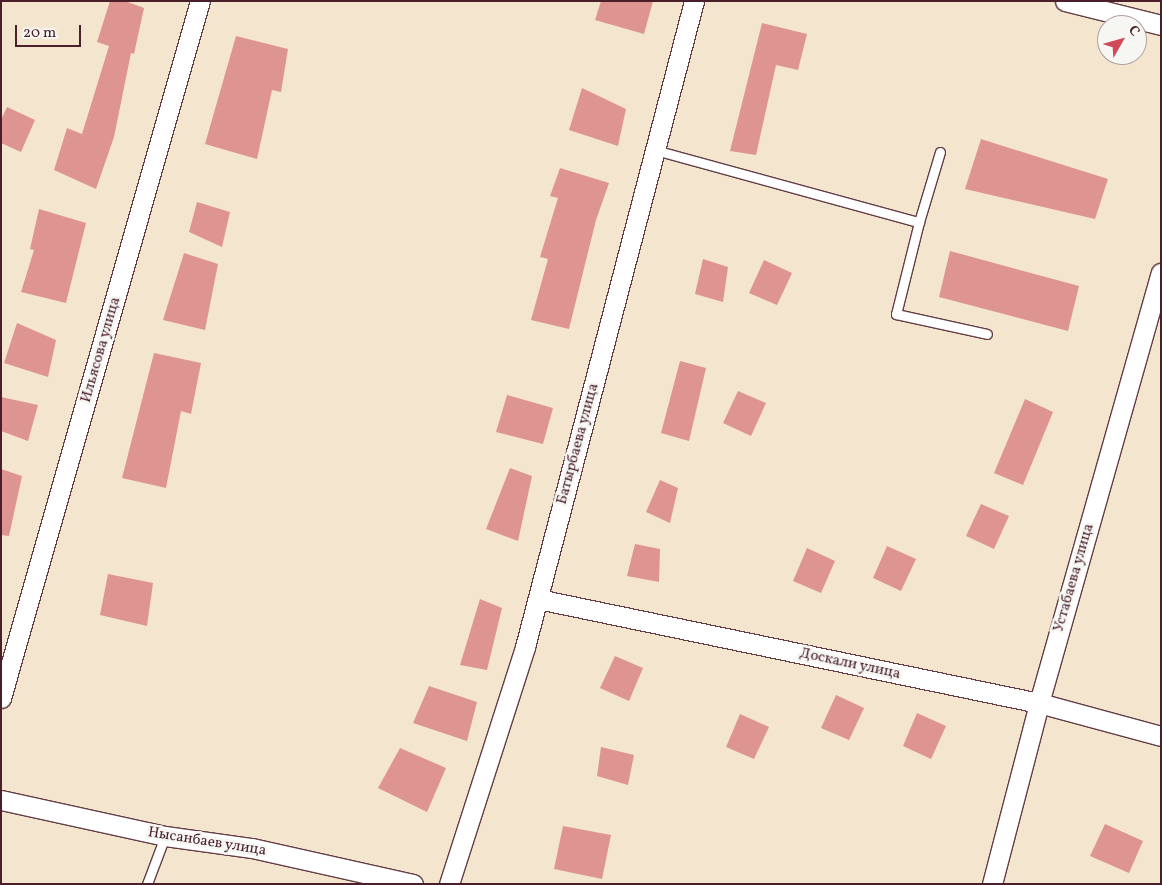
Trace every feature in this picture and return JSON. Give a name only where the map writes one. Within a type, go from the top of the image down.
[{"type":"street","name":"Ильясова улица","points":[[1,698],[200,1]]},
{"type":"street","name":"Батырбаева улица","points":[[449,884],[538,598],[694,1]]},
{"type":"street","points":[[1066,1],[1161,25]]},
{"type":"street","name":"Устабаева улица","points":[[992,884],[1039,704],[1161,273]]},
{"type":"street","name":"Доскали улица","points":[[538,598],[1039,704],[1161,736]]},
{"type":"street","name":"Нысанбаев улица","points":[[1,800],[166,836],[252,848],[413,884]]},
{"type":"lane","points":[[655,150],[919,222]]},
{"type":"lane","points":[[940,152],[919,222],[896,314],[986,334]]},
{"type":"lane","points":[[147,884],[166,836]]},
{"type":"building","points":[[110,1],[125,1],[144,8],[134,54],[131,53],[114,137],[96,189],[54,170],[67,128],[82,134],[109,46],[97,42]]},
{"type":"building","points":[[601,1],[653,1],[644,34],[595,20]]},
{"type":"building","points":[[762,23],[807,34],[798,70],[776,65],[756,155],[730,151]]},
{"type":"building","points":[[236,36],[288,49],[281,92],[272,90],[257,159],[205,144]]},
{"type":"building","points":[[582,88],[626,109],[618,146],[569,130]]},
{"type":"building","points":[[7,107],[35,120],[21,152],[1,143],[1,120]]},
{"type":"building","points":[[981,139],[1108,179],[1095,219],[965,189]]},
{"type":"building","points":[[560,168],[609,183],[596,220],[569,329],[531,320],[548,259],[540,257],[558,198],[550,196]]},
{"type":"building","points":[[197,202],[230,212],[222,247],[189,232]]},
{"type":"building","points":[[39,209],[86,223],[66,303],[21,292],[34,250],[30,249]]},
{"type":"building","points":[[950,251],[1079,286],[1068,331],[939,297]]},
{"type":"building","points":[[184,253],[218,264],[205,330],[163,320]]},
{"type":"building","points":[[703,259],[728,267],[723,302],[695,294]]},
{"type":"building","points":[[764,260],[792,273],[777,305],[749,293]]},
{"type":"building","points":[[17,323],[56,340],[48,377],[4,363]]},
{"type":"building","points":[[154,353],[201,363],[191,414],[181,411],[166,488],[122,478]]},
{"type":"building","points":[[680,361],[706,368],[689,441],[661,433]]},
{"type":"building","points":[[738,391],[766,403],[751,436],[723,423]]},
{"type":"building","points":[[507,395],[553,408],[543,444],[496,432]]},
{"type":"building","points":[[1,397],[38,405],[28,441],[1,431]]},
{"type":"building","points":[[1025,399],[1053,412],[1023,485],[994,473]]},
{"type":"building","points":[[510,468],[532,476],[518,541],[486,529]]},
{"type":"building","points":[[1,469],[22,476],[9,536],[1,535]]},
{"type":"building","points":[[660,480],[678,488],[670,523],[646,512]]},
{"type":"building","points":[[981,504],[1009,516],[994,549],[966,536]]},
{"type":"building","points":[[635,544],[660,549],[659,582],[627,576]]},
{"type":"building","points":[[887,546],[916,559],[901,591],[873,578]]},
{"type":"building","points":[[807,548],[835,561],[821,593],[793,581]]},
{"type":"building","points":[[108,574],[153,583],[147,626],[100,615]]},
{"type":"building","points":[[480,599],[502,608],[487,670],[460,665]]},
{"type":"building","points":[[615,656],[643,668],[629,701],[600,688]]},
{"type":"building","points":[[429,686],[477,702],[467,741],[413,723]]},
{"type":"building","points":[[836,695],[864,708],[849,740],[821,728]]},
{"type":"building","points":[[917,713],[946,726],[931,759],[903,746]]},
{"type":"building","points":[[740,714],[769,727],[754,759],[726,747]]},
{"type":"building","points":[[601,747],[634,755],[628,785],[597,776]]},
{"type":"building","points":[[400,748],[446,768],[427,812],[378,788]]},
{"type":"building","points":[[1105,824],[1143,841],[1129,873],[1090,856]]},
{"type":"building","points":[[563,826],[611,835],[602,879],[554,869]]}]
